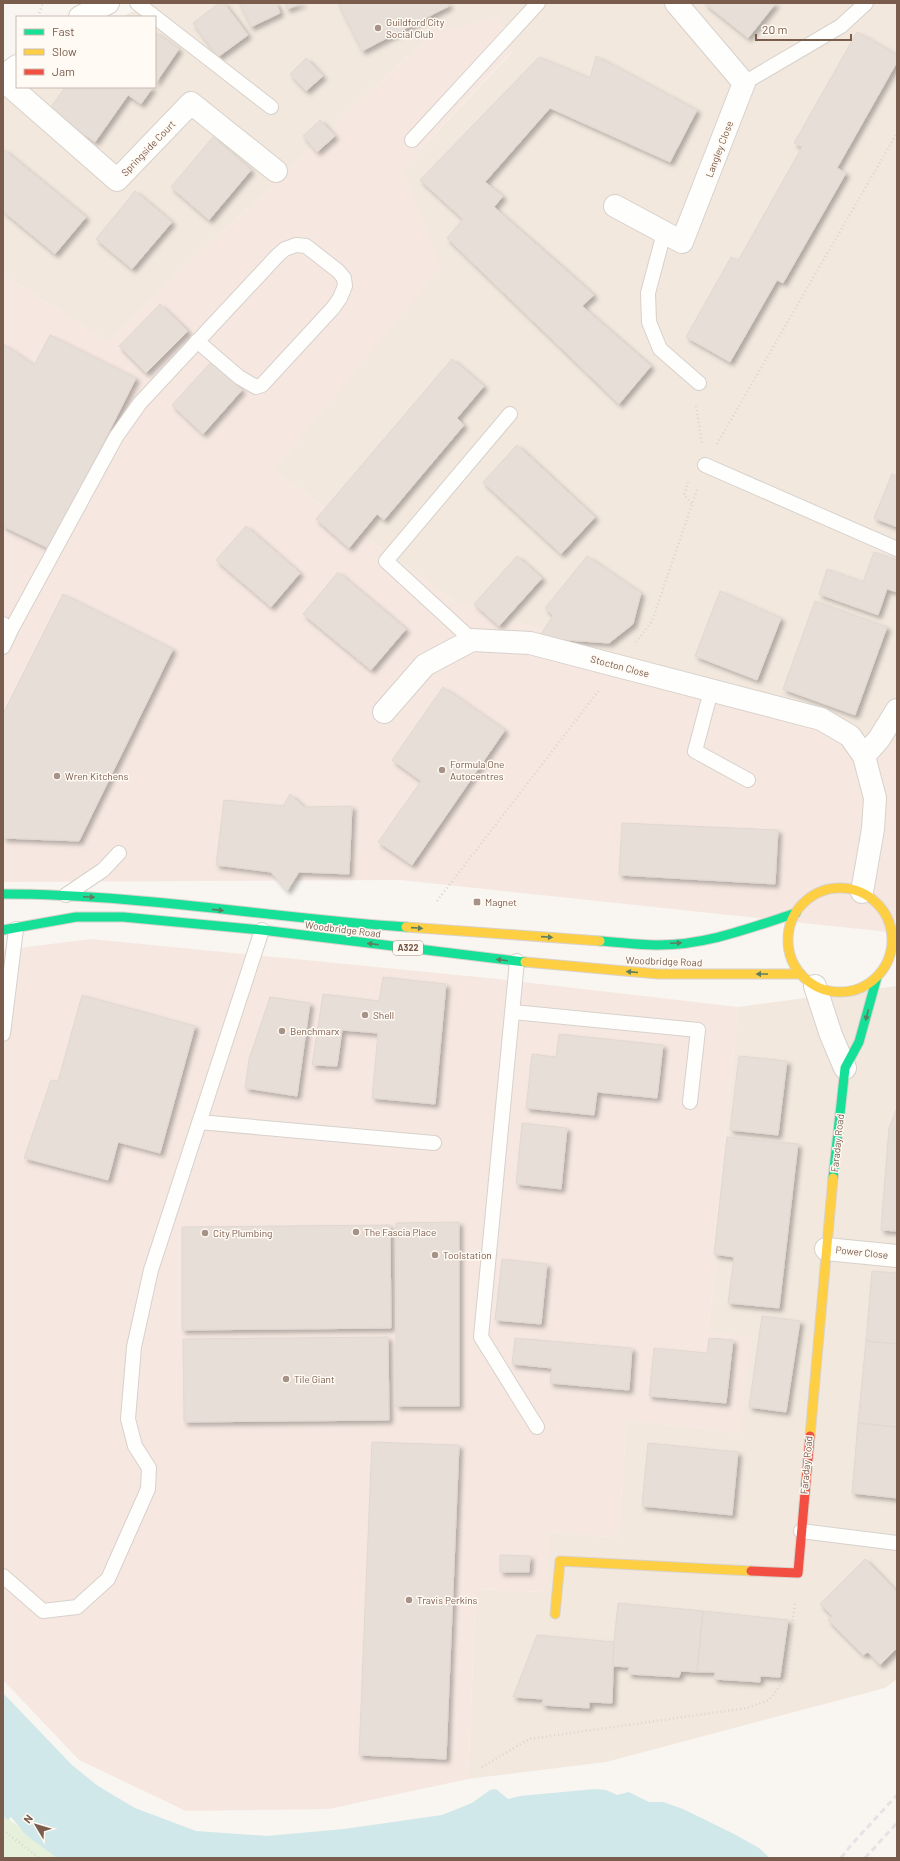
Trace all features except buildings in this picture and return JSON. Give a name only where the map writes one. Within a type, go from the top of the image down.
[{"type":"main road","name":"Woodbridge Road","points":[[832,888],[848,888],[862,892],[876,902],[887,916],[892,938],[892,949],[887,964],[877,977],[865,985],[849,990],[831,992],[808,980],[793,961],[788,944],[790,928],[796,913],[805,901],[818,893],[832,888]]},
{"type":"main road","name":"Woodbridge Road","points":[[3,894],[119,898],[221,910],[416,928],[656,945],[691,942],[726,936],[796,913]]},
{"type":"main road","points":[[887,916],[897,918]]},
{"type":"main road","name":"Woodbridge Road","points":[[10,930],[76,917],[115,917],[262,930],[517,961],[658,974],[808,980]]},
{"type":"main road","points":[[887,964],[897,964]]},
{"type":"main road","name":"Faraday Road","points":[[798,1573],[826,1248],[846,1068],[859,1042],[877,977]]},
{"type":"main road","points":[[555,1614],[560,1561],[798,1573]]},
{"type":"street","points":[[81,11],[108,3]]},
{"type":"street","points":[[676,3],[744,83]]},
{"type":"street","points":[[3,76],[16,67]]},
{"type":"street","name":"Springside Court","points":[[3,80],[117,180],[191,103],[276,171]]},
{"type":"street","name":"Langley Close","points":[[615,206],[682,242],[744,83]]},
{"type":"street","points":[[384,712],[425,665],[472,640]]},
{"type":"street","name":"Stocton Close","points":[[472,640],[530,643],[821,719],[850,736],[864,756],[875,798],[873,829],[862,892]]},
{"type":"street","points":[[864,756],[879,739],[897,710]]},
{"type":"street","points":[[808,980],[846,1068]]},
{"type":"street","name":"Power Close","points":[[826,1248],[897,1256]]},
{"type":"lane","points":[[137,3],[154,16]]},
{"type":"lane","points":[[412,140],[538,3]]},
{"type":"lane","points":[[744,83],[841,26],[866,3]]},
{"type":"lane","points":[[156,18],[271,107]]},
{"type":"lane","points":[[664,233],[648,293],[649,322],[660,349],[699,383]]},
{"type":"lane","points":[[3,646],[7,627],[116,437],[140,403],[197,341],[285,249],[296,245],[306,246],[338,271],[344,278],[345,286],[340,298],[333,308],[262,385],[256,387],[239,377],[197,341]]},
{"type":"lane","points":[[472,640],[386,561],[510,414]]},
{"type":"lane","points":[[705,465],[897,549]]},
{"type":"lane","points":[[711,691],[695,751],[748,780]]},
{"type":"lane","points":[[64,896],[103,870],[119,853]]},
{"type":"lane","points":[[3,1034],[10,930]]},
{"type":"lane","points":[[3,1576],[43,1611],[77,1607],[108,1580],[148,1489],[149,1468],[135,1446],[128,1419],[134,1347],[151,1270],[262,930]]},
{"type":"lane","points":[[517,961],[481,1337],[537,1427]]},
{"type":"lane","points":[[513,1012],[698,1030],[690,1102]]},
{"type":"lane","points":[[199,1122],[434,1143]]},
{"type":"lane","points":[[801,1531],[897,1543]]},
{"type":"path","points":[[38,16],[43,3]]},
{"type":"path","points":[[416,928],[652,621],[705,465],[897,134]]},
{"type":"path","points":[[699,383],[694,390],[705,465]]},
{"type":"path","points":[[482,1767],[529,1739],[747,1708],[769,1700],[787,1677],[798,1573]]},
{"type":"path","points":[[3,1830],[39,1858]]},
{"type":"shaded area","points":[[149,3],[897,3],[897,746],[455,602],[273,470],[440,267],[402,169],[512,52],[429,36],[107,342],[3,274],[3,92],[16,87],[156,88],[156,16],[124,16]]},
{"type":"shaded area","points":[[498,15],[512,51],[402,169],[441,267],[273,470],[455,602],[897,746],[897,933],[401,880],[3,882],[3,274],[107,342],[429,36]]},
{"type":"shaded area","points":[[91,939],[498,979],[738,1007],[713,1256],[717,1257],[708,1332],[752,1337],[740,1433],[627,1420],[618,1538],[550,1532],[545,1592],[476,1589],[468,1779],[329,1809],[186,1811],[79,1760],[3,1680],[3,950]]},
{"type":"shaded area","points":[[897,986],[897,1679],[885,1688],[606,1762],[468,1779],[476,1589],[544,1592],[550,1532],[618,1538],[627,1420],[740,1433],[708,1333],[717,1257],[713,1256],[738,1007]]},
{"type":"green space","points":[[3,1815],[52,1852],[64,1858],[3,1858]]},
{"type":"water","points":[[3,1693],[72,1765],[98,1786],[135,1808],[196,1831],[267,1836],[344,1829],[442,1815],[472,1803],[490,1790],[496,1789],[508,1799],[520,1796],[595,1789],[606,1790],[617,1795],[629,1792],[649,1802],[663,1802],[683,1809],[759,1848],[770,1858],[57,1858],[26,1835],[11,1817],[8,1820],[3,1816]]},
{"type":"railway","points":[[841,1858],[897,1795]]},
{"type":"railway","points":[[865,1858],[897,1823]]},
{"type":"traffic: fast","points":[[3,894],[54,895],[155,902],[406,927]]},
{"type":"traffic: fast","points":[[600,941],[641,945],[673,945],[691,943],[727,935],[796,913]]},
{"type":"traffic: fast","points":[[3,930],[76,917],[123,917],[262,930],[525,962]]},
{"type":"traffic: fast","points":[[833,1178],[845,1068],[859,1042],[877,977]]},
{"type":"traffic: slow","points":[[840,888],[860,892],[877,903],[888,920],[892,940],[888,960],[877,977],[860,988],[840,992],[820,988],[803,977],[792,960],[788,940],[792,920],[803,903],[820,892],[840,888]]},
{"type":"traffic: slow","points":[[406,927],[600,941]]},
{"type":"traffic: slow","points":[[525,962],[658,974],[801,974]]},
{"type":"traffic: slow","points":[[810,1436],[833,1178]]},
{"type":"traffic: slow","points":[[555,1614],[560,1561],[751,1571]]},
{"type":"traffic: jam","points":[[751,1571],[798,1573],[810,1436]]},
{"type":"place","name":"Guildford City Social Club","points":[[378,28]]},
{"type":"place","name":"Formula One Autocentres","points":[[442,770]]},
{"type":"place","name":"Wren Kitchens","points":[[57,776]]},
{"type":"place","name":"Magnet","points":[[477,902]]},
{"type":"place","name":"Shell","points":[[365,1015]]},
{"type":"place","name":"Benchmarx","points":[[282,1031]]},
{"type":"place","name":"The Fascia Place","points":[[356,1232]]},
{"type":"place","name":"City Plumbing","points":[[205,1233]]},
{"type":"place","name":"Toolstation","points":[[435,1255]]},
{"type":"place","name":"Tile Giant","points":[[286,1379]]},
{"type":"place","name":"Travis Perkins","points":[[409,1600]]}]
